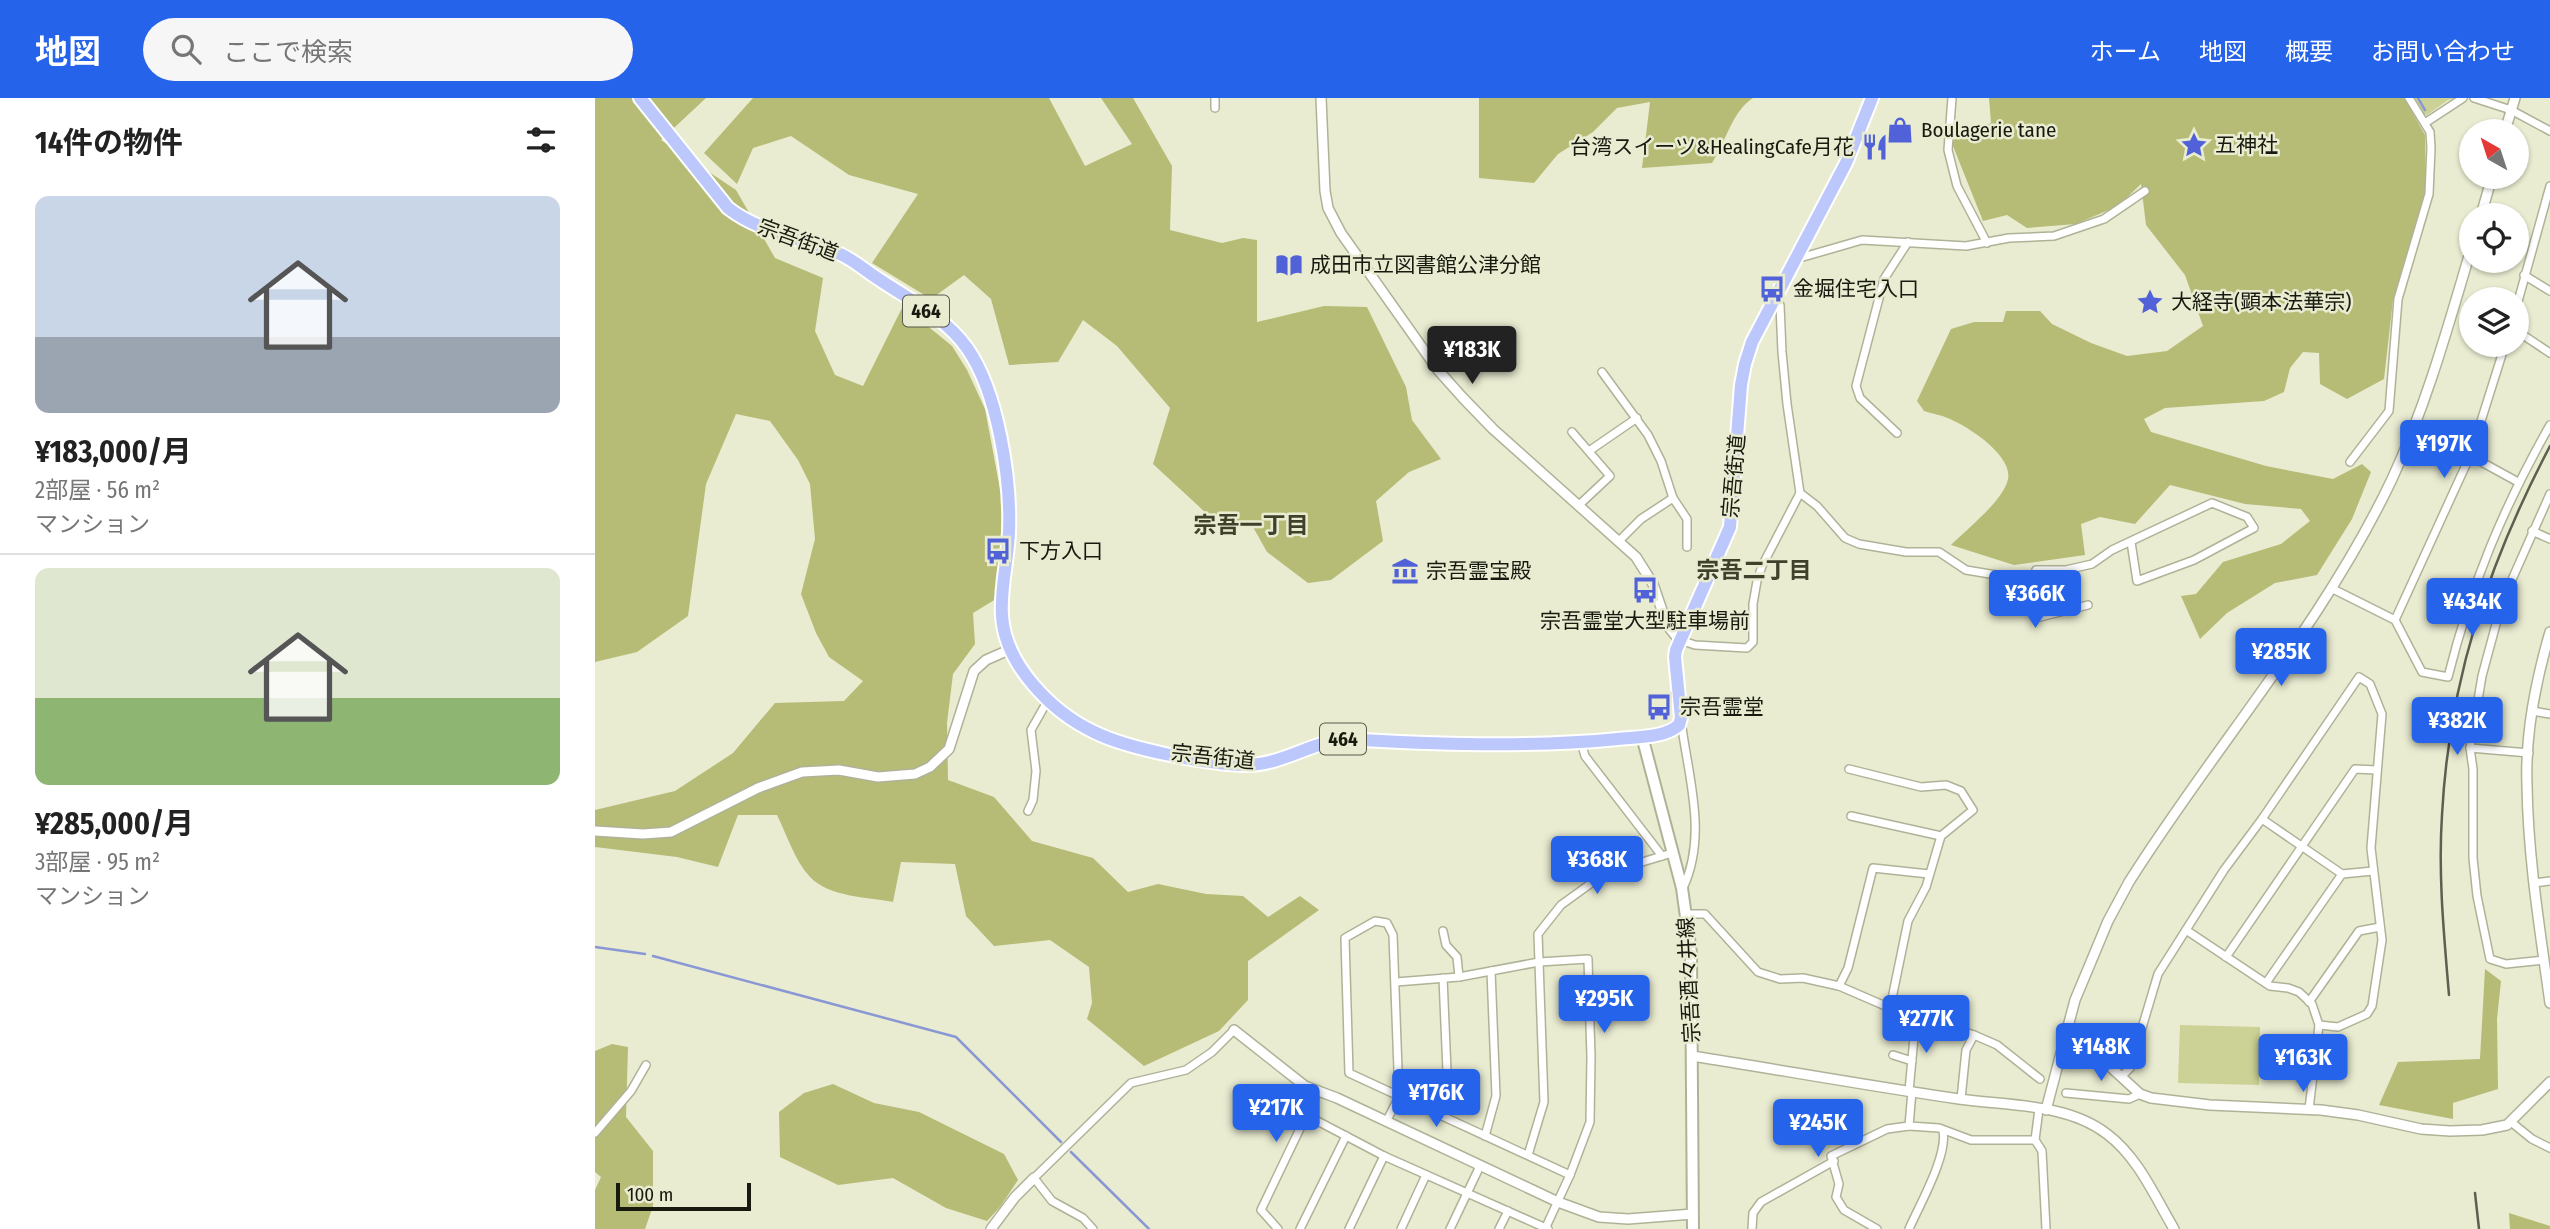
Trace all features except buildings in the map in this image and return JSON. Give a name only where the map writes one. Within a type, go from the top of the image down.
[{"type":"highway","name":"宗吾街道","points":[[640,98],[728,208],[742,219],[842,255],[938,318],[967,347],[986,385],[1008,481],[1009,533],[1002,604],[1004,633],[1010,649],[1030,680],[1048,700],[1092,732],[1114,741],[1195,759],[1243,765],[1277,761],[1321,743],[1340,739],[1497,746],[1581,743],[1674,730],[1679,725],[1681,718],[1675,657],[1679,640],[1730,527],[1745,364],[1752,342],[1846,163],[1872,98]]},
{"type":"main road","name":"宗吾酒々井線","points":[[1641,736],[1667,854],[1682,888],[1691,953],[1693,1229]]},
{"type":"street","points":[[1215,98],[1215,108]]},
{"type":"street","points":[[1321,98],[1325,191],[1328,208],[1341,233],[1438,370],[1493,429],[1636,557],[1653,584],[1667,625],[1679,640],[1695,645],[1747,648],[1753,642],[1753,604],[1757,580],[1800,493],[1784,378],[1780,305],[1775,300]]},
{"type":"street","points":[[1952,98],[1948,150],[1957,186],[1987,243]]},
{"type":"street","points":[[2350,462],[2386,415],[2389,407],[2398,299],[2430,194],[2431,140],[2425,123],[2409,98]]},
{"type":"street","points":[[2425,123],[2463,98]]},
{"type":"street","points":[[2474,98],[2511,110],[2550,131]]},
{"type":"street","points":[[2508,119],[2515,98]]},
{"type":"street","points":[[1795,259],[1862,240],[1956,246],[2010,238],[2054,236],[2105,219],[2145,191]]},
{"type":"street","points":[[2521,287],[2549,191]]},
{"type":"street","points":[[1897,433],[1860,398],[1856,386],[1884,279],[1908,242]]},
{"type":"street","points":[[2046,1229],[2042,1151],[2035,1140],[2062,1042],[2090,959],[2129,882],[2331,589],[2392,480],[2441,354],[2464,273]]},
{"type":"street","points":[[2524,275],[2550,291]]},
{"type":"street","points":[[2529,339],[2550,353]]},
{"type":"street","points":[[2395,620],[2470,456],[2501,357]]},
{"type":"street","points":[[1602,372],[1637,418],[1661,461],[1673,498],[1688,519],[1688,547]]},
{"type":"street","points":[[1589,451],[1637,418]]},
{"type":"street","points":[[2414,425],[2518,482]]},
{"type":"street","points":[[2331,589],[2395,620],[2422,672],[2448,677],[2462,620],[2475,585],[2518,482],[2550,425]]},
{"type":"street","points":[[1572,432],[1610,476],[1579,505]]},
{"type":"street","points":[[1800,493],[1817,506],[1845,538],[1859,544],[1906,552],[1940,552],[1966,570],[2032,581]]},
{"type":"street","points":[[2544,960],[2506,964],[2490,960],[2477,896],[2473,858],[2473,769],[2470,748],[2481,676],[2502,602],[2550,495]]},
{"type":"street","points":[[1619,541],[1641,519],[1673,498]]},
{"type":"street","points":[[2088,606],[2040,617],[2034,614],[2030,608],[2032,581],[2036,570],[2066,570],[2092,564],[2112,550],[2212,503],[2247,517],[2254,528],[2194,560],[2137,581],[2131,542]]},
{"type":"street","points":[[2532,531],[2550,539]]},
{"type":"street","points":[[2550,632],[2532,711],[2526,782],[2534,883],[2550,1003]]},
{"type":"street","points":[[595,831],[643,834],[671,832],[758,788],[802,772],[839,770],[878,777],[915,774],[930,768],[949,749],[974,671],[986,660],[1010,649]]},
{"type":"street","points":[[2121,1077],[2130,1068],[2153,984],[2224,870],[2359,677],[2370,684],[2382,714],[2371,848],[2382,940],[2372,1006],[2367,1014],[2337,1027],[2319,1025]]},
{"type":"street","points":[[1028,811],[1033,800],[1036,771],[1031,730],[1048,700]]},
{"type":"street","points":[[2532,711],[2550,714]]},
{"type":"street","points":[[1681,718],[1696,819],[1694,855],[1682,888]]},
{"type":"street","points":[[1528,1155],[1544,1102],[1538,934],[1561,905],[1590,884],[1629,866],[1667,854],[1585,756],[1581,743]]},
{"type":"street","points":[[2470,748],[2529,753]]},
{"type":"street","points":[[1849,769],[1921,787],[1946,785],[1961,791],[1973,810],[1941,836],[1926,887],[1908,921],[1890,1008]]},
{"type":"street","points":[[2226,957],[2355,769],[2377,770]]},
{"type":"street","points":[[1851,816],[1941,836]]},
{"type":"street","points":[[2262,819],[2342,874],[2374,870]]},
{"type":"street","points":[[1839,986],[1848,968],[1873,868],[1929,874]]},
{"type":"street","points":[[2266,983],[2342,874]]},
{"type":"street","points":[[2534,883],[2550,881]]},
{"type":"street","points":[[1686,914],[1705,914],[1758,972],[1780,979],[1803,978],[1839,986],[1890,1008],[1974,1035],[1997,1045],[2041,1079]]},
{"type":"street","points":[[1386,1122],[1399,1097],[1396,982],[1393,935],[1387,923],[1375,921],[1345,938],[1349,1073],[1399,1097],[1570,1175]]},
{"type":"street","points":[[2309,1002],[2359,931],[2380,927]]},
{"type":"street","points":[[2186,930],[2266,983],[2299,992],[2312,1004],[2319,1025],[2309,1109]]},
{"type":"street","points":[[1443,931],[1446,945],[1457,957],[1459,977]]},
{"type":"street","points":[[1305,1115],[1384,1156],[1546,1229],[1590,1122],[1588,959],[1539,962],[1459,977],[1396,982]]},
{"type":"street","points":[[1485,1136],[1496,1096],[1491,971]]},
{"type":"street","points":[[1439,1115],[1448,1094],[1443,978]]},
{"type":"street","points":[[1909,1126],[1916,1016]]},
{"type":"street","points":[[991,1229],[1015,1197],[1131,1083],[1186,1070],[1212,1052],[1234,1030],[1305,1086],[1337,1098],[1558,1202],[1599,1217],[1628,1219],[1693,1214]]},
{"type":"street","points":[[1961,1099],[1966,1050],[1974,1035]]},
{"type":"street","points":[[2062,1042],[2086,1050],[2103,1060],[2140,1094],[2163,1101],[2309,1109],[2358,1115],[2421,1129],[2450,1131],[2502,1127],[2511,1122],[2550,1082]]},
{"type":"street","points":[[1893,1055],[1912,1061]]},
{"type":"street","points":[[1692,1056],[1961,1099],[2042,1109],[2084,1121],[2119,1144],[2140,1172],[2174,1229]]},
{"type":"street","points":[[595,1133],[631,1091],[646,1065]]},
{"type":"street","points":[[1278,1229],[1261,1210],[1318,1091]]},
{"type":"street","points":[[2066,1093],[2129,1100],[2140,1094]]},
{"type":"street","points":[[2511,1122],[2517,1129],[2550,1148]]},
{"type":"street","points":[[1877,1229],[1844,1210],[1836,1197],[1839,1184],[1831,1156],[1887,1129],[1909,1126],[1943,1131],[1971,1140],[2035,1140]]},
{"type":"street","points":[[1909,1229],[1940,1163],[1945,1137],[1943,1131]]},
{"type":"street","points":[[1300,1229],[1346,1136]]},
{"type":"street","points":[[1349,1229],[1384,1156]]},
{"type":"street","points":[[1752,1229],[1753,1213],[1761,1202],[1833,1161]]},
{"type":"street","points":[[1450,1229],[1480,1166]]},
{"type":"street","points":[[1401,1229],[1426,1175]]},
{"type":"street","points":[[1034,1178],[1052,1201],[1083,1218],[1093,1229]]},
{"type":"street","points":[[1499,1229],[1507,1211]]},
{"type":"green space","points":[[595,98],[706,98],[661,140],[736,190],[775,258],[823,278],[815,331],[835,375],[863,386],[903,306],[952,346],[967,370],[985,409],[1003,505],[996,599],[973,613],[975,644],[953,674],[947,723],[948,780],[994,797],[1032,841],[1093,858],[1128,892],[1158,884],[1206,894],[1243,896],[1268,917],[1300,896],[1319,910],[1248,961],[1248,1000],[1219,1031],[1144,1066],[1087,1019],[1092,1003],[1089,967],[1050,940],[994,946],[966,916],[955,864],[901,862],[893,902],[849,895],[818,884],[800,863],[777,815],[738,815],[718,867],[677,857],[595,847],[595,810],[675,791],[733,753],[775,703],[844,701],[863,681],[829,657],[816,633],[801,594],[815,539],[810,484],[798,460],[770,421],[736,414],[706,484],[688,616],[637,652],[595,662]]},
{"type":"green space","points":[[753,98],[1049,98],[1085,166],[1132,144],[1101,98],[1133,98],[1172,166],[1170,230],[1222,243],[1243,238],[1257,240],[1257,322],[1324,306],[1367,307],[1406,387],[1412,420],[1441,459],[1409,472],[1376,501],[1383,541],[1331,580],[1308,583],[1267,552],[1253,527],[1206,513],[1153,464],[1170,408],[1117,346],[1083,320],[1058,362],[1009,365],[991,299],[964,275],[931,299],[872,263],[918,194],[849,175],[791,136],[753,148],[737,184],[704,153]]},
{"type":"green space","points":[[1479,98],[1753,98],[1740,110],[1712,163],[1642,168],[1650,102],[1617,108],[1593,132],[1558,154],[1534,183],[1479,178]]},
{"type":"green space","points":[[1989,98],[2404,98],[2425,135],[2426,189],[2393,300],[2384,379],[2347,399],[2320,384],[2319,353],[2303,352],[2290,368],[2284,392],[2264,401],[2165,408],[2144,419],[2151,432],[2266,466],[2333,479],[2362,464],[2371,472],[2352,519],[2317,575],[2275,583],[2227,613],[2200,639],[2181,596],[2196,594],[2223,562],[2281,544],[2310,521],[2301,509],[2245,504],[2170,485],[2135,524],[2100,517],[2081,524],[2085,555],[2014,565],[1951,545],[2000,496],[2008,479],[2008,470],[1997,452],[1978,435],[1944,416],[1924,411],[1917,401],[1951,329],[1974,322],[2003,322],[2006,311],[2040,311],[2052,324],[2091,343],[2127,356],[2167,351],[2203,326],[2185,275],[2146,225],[2141,184],[2118,206],[2076,224],[2027,228],[2007,215],[1983,221],[1951,141],[1991,123]]},
{"type":"green space","points":[[2414,98],[2457,98],[2448,100],[2427,115]]},
{"type":"green space","points":[[2485,969],[2501,981],[2497,1019],[2498,1089],[2453,1103],[2453,1119],[2379,1105],[2398,1062],[2480,1059]]},
{"type":"green space","points":[[2180,1025],[2260,1027],[2259,1085],[2178,1083]]},
{"type":"green space","points":[[612,1044],[628,1047],[626,1117],[653,1151],[653,1206],[645,1229],[595,1229],[595,1190],[601,1177],[595,1172],[595,1051]]},
{"type":"green space","points":[[833,1084],[874,1103],[919,1112],[1004,1154],[1018,1180],[987,1221],[946,1208],[893,1178],[838,1185],[780,1157],[779,1112],[804,1093]]},
{"type":"green space","points":[[2509,1213],[2550,1226],[2550,1229],[2510,1229]]},
{"type":"waterway","points":[[2418,98],[2425,110]]},
{"type":"waterway","points":[[595,947],[645,954]]},
{"type":"waterway","points":[[653,956],[956,1037],[1061,1142]]},
{"type":"waterway","points":[[1071,1152],[1149,1229]]},
{"type":"railway","points":[[2449,995],[2442,905],[2441,838],[2446,766],[2453,717],[2475,624],[2490,579],[2550,446]]},
{"type":"railway","points":[[2475,1193],[2479,1229]]},
{"type":"place","name":"Boulagerie tane","points":[[1900,130]]},
{"type":"place","name":"五神社","points":[[2194,145]]},
{"type":"place","name":"台湾スイーツ&HealingCafe月花","points":[[1875,147]]},
{"type":"place","name":"成田市立図書館公津分館","points":[[1289,265]]},
{"type":"place","name":"金堀住宅入口","points":[[1772,289]]},
{"type":"place","name":"大経寺(顕本法華宗)","points":[[2150,302]]},
{"type":"place","name":"下方入口","points":[[998,551]]},
{"type":"place","name":"宗吾霊宝殿","points":[[1405,571]]},
{"type":"place","name":"宗吾霊堂大型駐車場前","points":[[1645,590]]},
{"type":"place","name":"宗吾霊堂","points":[[1659,707]]},
{"type":"district","name":"宗吾一丁目","points":[[1251,525]]},
{"type":"district","name":"宗吾二丁目","points":[[1754,570]]}]
